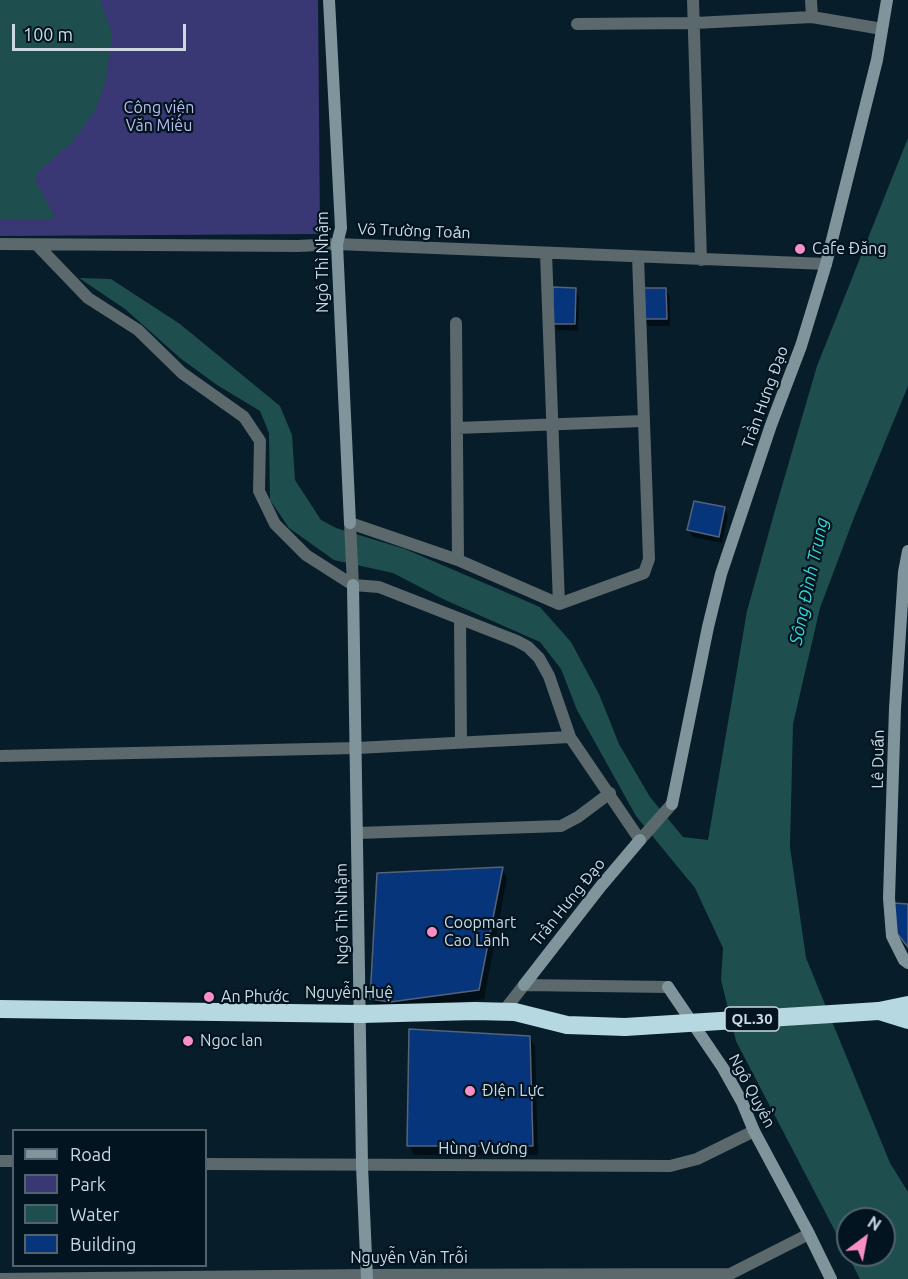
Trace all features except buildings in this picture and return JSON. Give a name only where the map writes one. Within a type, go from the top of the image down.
[{"type":"highway","name":"Nguyễn Huệ","points":[[0,1009],[361,1014],[451,1011],[515,1012],[567,1025],[625,1027],[879,1011],[907,1018]]},
{"type":"street","name":"Ngô Thì Nhậm","points":[[328,0],[341,228],[337,244],[350,523]]},
{"type":"street","points":[[693,0],[701,260]]},
{"type":"street","points":[[812,0],[812,17]]},
{"type":"street","name":"Trần Hưng Đạo","points":[[524,985],[601,886],[672,804],[721,574],[771,425],[801,346],[826,264],[877,60],[887,0]]},
{"type":"street","points":[[577,24],[695,23],[812,17],[882,29]]},
{"type":"street","name":"Võ Trường Toản","points":[[0,244],[298,246],[337,244],[826,264]]},
{"type":"street","points":[[38,246],[88,298],[138,330],[182,373],[244,417],[260,441],[259,491],[275,524],[306,555],[353,585],[379,587],[528,647],[549,676],[570,737],[640,840]]},
{"type":"street","points":[[546,253],[559,604]]},
{"type":"street","points":[[353,585],[350,523],[458,561],[559,604],[644,573],[649,559],[638,257]]},
{"type":"street","points":[[456,323],[458,561]]},
{"type":"street","points":[[457,428],[643,421]]},
{"type":"street","name":"Lê Duẩn","points":[[908,551],[895,708],[889,898],[892,936],[904,960],[908,963]]},
{"type":"street","name":"Ngô Thì Nhậm","points":[[353,585],[362,1166],[367,1277]]},
{"type":"street","points":[[460,619],[461,743]]},
{"type":"street","points":[[0,756],[357,748],[570,737]]},
{"type":"street","points":[[358,833],[561,826],[578,817],[610,793]]},
{"type":"street","points":[[503,1012],[524,985]]},
{"type":"street","name":"Ngô Quyền","points":[[524,985],[668,987],[723,1068],[742,1102],[754,1131],[831,1279]]},
{"type":"street","name":"Hùng Vương","points":[[207,1164],[670,1166],[697,1159],[754,1131]]},
{"type":"street","name":"Nguyễn Văn Trỗi","points":[[0,1279],[730,1274],[809,1234]]},
{"type":"green space","name":"Công viên Văn Miếu","points":[[0,0],[318,0],[320,234],[0,236]]},
{"type":"water","points":[[0,0],[100,0],[112,34],[106,79],[96,109],[73,141],[37,173],[36,182],[54,215],[51,220],[3,220],[0,217]]},
{"type":"water","name":"Sông Đình Trung","points":[[908,138],[908,386],[820,608],[793,724],[790,847],[806,958],[890,1163],[908,1192],[908,1279],[860,1279],[854,1267],[896,1267],[896,1207],[836,1207],[836,1233],[736,1041],[721,980],[723,948],[695,888],[636,816],[577,710],[561,669],[540,642],[445,600],[393,573],[334,560],[289,528],[270,500],[269,433],[260,411],[217,385],[180,358],[125,309],[79,278],[111,279],[180,324],[280,406],[292,435],[295,480],[321,520],[336,528],[405,549],[540,607],[571,642],[599,694],[619,744],[650,797],[683,837],[708,840],[747,611],[817,366]]},
{"type":"place","name":"Cafe Đăng","points":[[800,249]]},
{"type":"place","name":"Coopmart Cao Lãnh","points":[[432,932]]},
{"type":"place","name":"An Phước","points":[[209,997]]},
{"type":"place","name":"Ngoc lan","points":[[188,1041]]},
{"type":"place","name":"ĐIện Lực","points":[[470,1091]]}]
